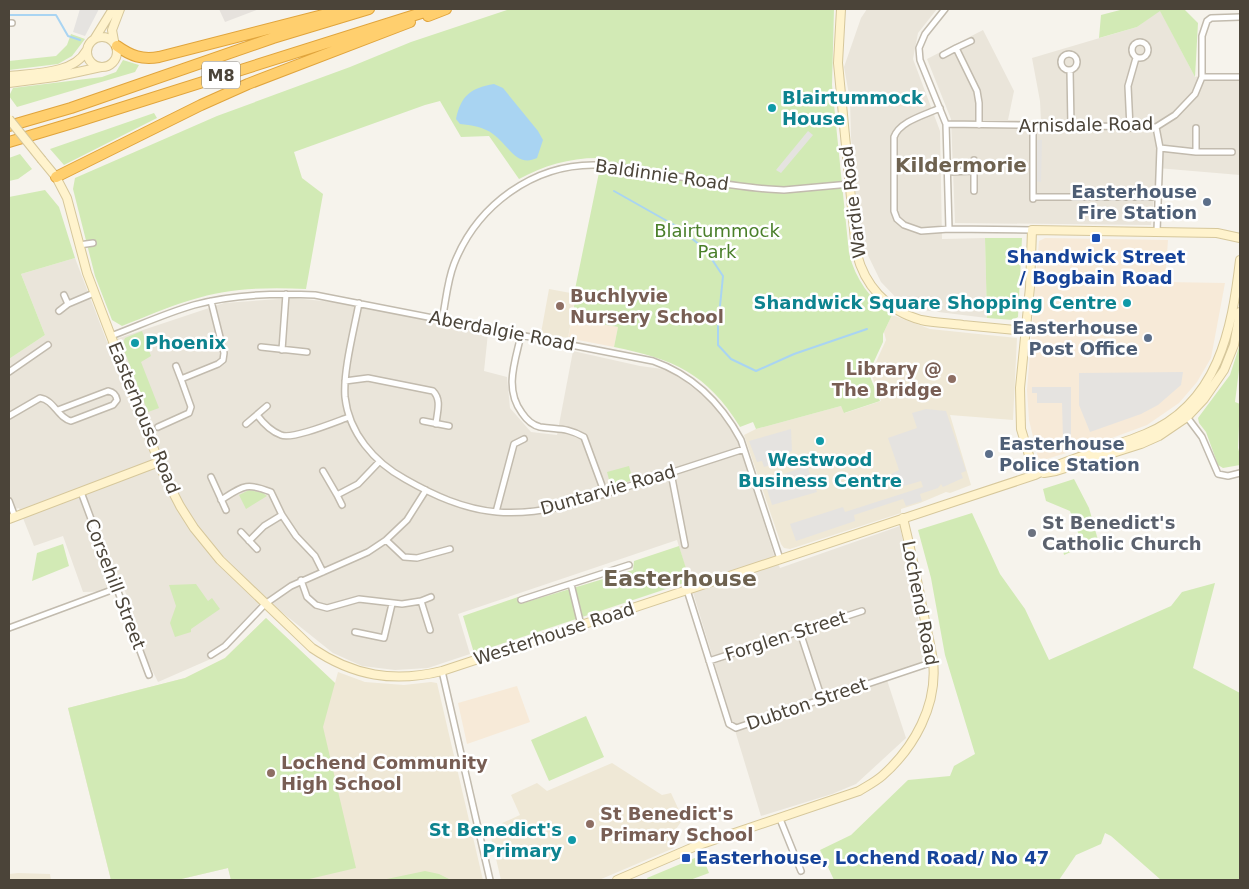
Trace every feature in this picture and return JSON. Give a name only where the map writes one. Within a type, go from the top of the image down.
[{"type":"highway","name":"M8","points":[[115,44],[131,56],[146,59],[346,9]]},
{"type":"highway","name":"M8","points":[[9,126],[71,108],[273,38],[369,9]]},
{"type":"highway","name":"M8","points":[[9,142],[434,9]]},
{"type":"highway","points":[[56,177],[248,84],[446,9]]},
{"type":"street","points":[[9,76],[73,65],[82,58],[113,9]]},
{"type":"street","points":[[9,83],[55,77],[111,64],[117,56],[112,30],[120,9]]},
{"type":"street","name":"Wardie Road","points":[[842,9],[838,63],[858,258],[867,280],[883,300],[904,313],[923,320],[1025,331]]},
{"type":"street","points":[[945,9],[925,34],[919,48],[920,60],[946,124],[949,229]]},
{"type":"street","name":"Arnisdale Road","points":[[946,124],[1156,127],[1167,122],[1195,94],[1202,77],[1202,36],[1207,21],[1212,18],[1240,17]]},
{"type":"street","points":[[95,38],[105,36],[115,44]]},
{"type":"street","points":[[944,54],[971,41]]},
{"type":"street","points":[[956,48],[977,91],[979,125]]},
{"type":"street","points":[[87,50],[87,55],[92,63],[102,67]]},
{"type":"street","points":[[1130,128],[1128,86],[1136,58]]},
{"type":"street","points":[[1070,70],[1071,126]]},
{"type":"street","points":[[1202,77],[1240,77]]},
{"type":"street","points":[[940,108],[905,124],[895,134],[893,141],[894,211],[904,225],[921,231],[949,229],[1157,231],[1217,233],[1240,238]]},
{"type":"street","name":"Easterhouse Road","points":[[9,119],[56,177],[67,198],[83,261],[94,293],[158,462],[178,504],[194,528],[220,560],[312,648],[328,658]]},
{"type":"street","points":[[1034,126],[1033,198],[1158,197]]},
{"type":"street","points":[[1156,127],[1160,148],[1157,231]]},
{"type":"street","points":[[1196,128],[1196,152]]},
{"type":"street","points":[[1160,148],[1196,152],[1232,152]]},
{"type":"street","points":[[974,160],[974,191]]},
{"type":"street","name":"Baldinnie Road","points":[[442,320],[453,266],[473,228],[496,202],[516,187],[541,175],[566,167],[597,165],[768,189],[784,190],[850,184]]},
{"type":"street","points":[[948,172],[974,171]]},
{"type":"street","points":[[1032,230],[1030,287],[1021,370],[1021,429],[1035,475]]},
{"type":"street","points":[[79,245],[93,243]]},
{"type":"street","name":"Westerhouse Road","points":[[1035,475],[1054,465],[1152,431],[1168,422],[1186,408],[1202,390],[1213,373],[1220,355],[1239,277],[1240,260]]},
{"type":"street","points":[[59,311],[68,304],[94,293]]},
{"type":"street","points":[[282,350],[286,294]]},
{"type":"street","points":[[64,295],[68,304]]},
{"type":"street","name":"Aberdalgie Road","points":[[111,336],[179,310],[211,301],[244,295],[316,295],[645,358],[676,370],[691,379],[717,403],[735,428],[744,449],[780,559]]},
{"type":"street","points":[[181,379],[224,360],[224,353],[211,301]]},
{"type":"street","name":"Duntarvie Road","points":[[359,303],[345,381],[345,397],[349,418],[363,443],[379,462],[442,498],[496,512],[546,510],[605,494],[744,449]]},
{"type":"street","name":"Westerhouse Road","points":[[328,658],[360,672],[390,677],[426,676],[442,672],[903,518],[1035,475],[1056,471],[1141,444],[1159,436],[1187,417],[1204,399],[1224,370],[1232,352],[1240,312]]},
{"type":"street","points":[[521,335],[511,391],[516,406],[528,420],[537,426],[572,430],[584,437],[605,494]]},
{"type":"street","points":[[9,372],[48,345]]},
{"type":"street","points":[[261,347],[307,352]]},
{"type":"street","points":[[158,427],[189,413],[191,407],[176,366]]},
{"type":"street","points":[[345,381],[368,378],[433,391],[438,395],[439,402],[436,424]]},
{"type":"street","points":[[9,416],[40,398],[47,400],[66,419],[71,421],[114,405],[117,397],[113,392],[108,391],[58,410]]},
{"type":"street","points":[[246,424],[267,406]]},
{"type":"street","points":[[257,415],[266,427],[282,436],[293,436],[349,418]]},
{"type":"street","points":[[1187,417],[1202,438],[1218,474],[1228,476],[1240,473]]},
{"type":"street","points":[[424,421],[450,426]]},
{"type":"street","points":[[496,512],[514,444],[524,439]]},
{"type":"street","points":[[9,501],[12,518],[158,462]]},
{"type":"street","points":[[337,495],[358,484],[379,462]]},
{"type":"street","points":[[323,471],[342,505]]},
{"type":"street","points":[[671,473],[685,545]]},
{"type":"street","points":[[211,477],[226,510]]},
{"type":"street","points":[[221,500],[241,488],[255,486],[271,492],[282,516],[296,536],[315,556],[323,572]]},
{"type":"street","points":[[211,655],[225,646],[265,604],[301,580],[368,552],[386,540],[407,520],[426,490]]},
{"type":"street","name":"Corsehill Street","points":[[80,492],[150,675]]},
{"type":"street","points":[[249,541],[264,526],[282,516]]},
{"type":"street","name":"Lochend Road","points":[[617,880],[696,846],[860,791],[881,777],[907,748],[919,731],[933,689],[933,662],[914,560],[903,518]]},
{"type":"street","points":[[241,532],[257,549]]},
{"type":"street","points":[[386,540],[404,556],[417,558],[450,549]]},
{"type":"street","points":[[521,600],[629,565]]},
{"type":"street","points":[[301,580],[307,597],[316,605],[327,608],[359,600],[392,604],[431,598]]},
{"type":"street","points":[[571,584],[581,625]]},
{"type":"street","points":[[9,628],[117,588]]},
{"type":"street","name":"Dubton Street","points":[[687,590],[729,724],[736,728],[933,662]]},
{"type":"street","points":[[420,601],[430,630]]},
{"type":"street","points":[[355,632],[384,638],[392,604]]},
{"type":"street","name":"Forglen Street","points":[[710,661],[862,611]]},
{"type":"street","points":[[800,632],[822,699]]},
{"type":"street","points":[[442,672],[490,880]]},
{"type":"street","points":[[780,819],[801,871]]},
{"type":"shaded area","points":[[80,9],[99,9],[85,36],[73,32]]},
{"type":"shaded area","points":[[219,9],[259,9],[225,22]]},
{"type":"shaded area","points":[[867,9],[937,9],[918,33],[913,59],[940,131],[942,239],[985,238],[987,318],[906,308],[881,282],[860,239],[851,137],[850,100],[844,67],[861,18]]},
{"type":"shaded area","points":[[1160,10],[1195,77],[1207,73],[1240,73],[1240,175],[1157,168],[1151,225],[955,223],[951,119],[927,59],[983,30],[1014,91],[1008,120],[1041,121],[1040,101],[1032,58],[1137,27]]},
{"type":"shaded area","points":[[808,131],[813,135],[781,173],[776,170]]},
{"type":"shaded area","points":[[1033,140],[1042,140],[1041,182],[1033,181]]},
{"type":"shaded area","points":[[1045,238],[1168,240],[1165,282],[1225,283],[1211,358],[1197,382],[1179,403],[1147,425],[1093,445],[1043,460],[1038,457],[1029,420],[1027,390],[1039,241]]},
{"type":"shaded area","points":[[75,258],[107,342],[224,303],[293,298],[343,303],[488,333],[484,371],[507,377],[510,408],[531,432],[557,435],[573,351],[640,366],[670,370],[709,400],[737,438],[774,555],[780,568],[900,526],[927,664],[885,674],[906,738],[856,784],[832,794],[761,816],[677,540],[458,614],[470,654],[428,668],[395,670],[362,666],[333,653],[264,598],[213,658],[158,682],[147,660],[125,591],[83,592],[63,536],[34,546],[19,508],[9,511],[9,359],[45,335],[21,274]]},
{"type":"shaded area","name":"Buchlyvie Nursery School","points":[[549,289],[576,294],[568,338],[541,333]]},
{"type":"shaded area","points":[[892,315],[930,329],[1017,338],[1013,420],[950,415],[971,485],[901,509],[901,513],[790,549],[784,548],[744,435],[756,429],[841,406],[845,413],[881,401],[872,371],[886,340],[884,332]]},
{"type":"shaded area","points":[[572,319],[618,327],[614,347],[568,338]]},
{"type":"shaded area","points":[[1183,372],[1181,385],[1158,405],[1141,414],[1090,432],[1079,405],[1079,373]]},
{"type":"shaded area","points":[[1032,387],[1071,387],[1071,438],[1063,438],[1062,403],[1037,403],[1037,393],[1032,393]]},
{"type":"shaded area","points":[[926,409],[946,411],[966,471],[961,473],[963,478],[943,487],[941,484],[938,488],[920,494],[922,501],[906,506],[903,499],[854,515],[855,521],[796,541],[790,524],[843,507],[845,512],[923,487],[921,481],[904,486],[902,482],[894,485],[891,474],[899,470],[888,438],[917,428],[912,413]]},
{"type":"shaded area","points":[[791,429],[792,451],[788,453],[790,459],[764,467],[762,461],[757,462],[749,441]]},
{"type":"shaded area","points":[[807,466],[817,492],[772,505],[766,486],[771,484],[769,479]]},
{"type":"shaded area","name":"Lochend Community High School","points":[[266,618],[335,683],[338,672],[365,682],[404,685],[437,683],[483,880],[231,880],[228,868],[177,880],[111,880],[68,708],[185,678],[225,658]]},
{"type":"shaded area","points":[[517,686],[530,722],[467,744],[458,703]]},
{"type":"shaded area","name":"St Benedict's Primary School","points":[[612,763],[662,795],[671,793],[683,819],[669,839],[674,848],[599,880],[501,880],[489,829],[520,815],[511,795],[537,783],[547,791]]},
{"type":"shaded area","points":[[9,874],[50,874],[51,880],[9,880]]},
{"type":"green space","name":"Blairtummock Park","points":[[510,9],[834,9],[832,85],[849,253],[855,271],[864,288],[892,315],[883,334],[883,342],[870,370],[871,379],[880,401],[844,413],[841,406],[756,429],[753,422],[740,427],[715,393],[687,371],[654,357],[614,347],[618,327],[572,319],[576,294],[574,294],[602,158],[580,159],[559,163],[519,179],[489,136],[461,137],[440,101],[294,152],[302,178],[323,194],[306,289],[262,288],[219,293],[182,303],[122,326],[112,320],[95,276],[73,189],[75,178],[217,116],[350,67],[411,42]]},
{"type":"green space","points":[[1124,9],[1184,9],[1198,23],[1195,77],[1160,11],[1137,27],[1099,38],[1101,15]]},
{"type":"green space","points":[[71,34],[85,39],[72,56],[58,64],[9,70],[9,61],[56,56],[67,45]]},
{"type":"green space","points":[[123,60],[139,65],[135,72],[17,107],[9,96],[13,88],[102,77],[116,72]]},
{"type":"green space","points":[[154,113],[157,118],[64,165],[50,149]]},
{"type":"green space","points":[[20,154],[32,169],[18,179],[9,181],[9,158]]},
{"type":"green space","points":[[45,190],[59,207],[75,258],[21,274],[45,335],[9,359],[9,197]]},
{"type":"green space","points":[[985,238],[1022,238],[1018,317],[1013,320],[987,318]]},
{"type":"green space","points":[[142,331],[151,356],[141,362],[159,408],[148,412],[122,345],[125,338]]},
{"type":"green space","points":[[1240,344],[1240,370],[1235,402],[1240,404],[1238,448],[1240,465],[1223,468],[1218,465],[1206,432],[1199,423],[1198,418],[1230,375]]},
{"type":"green space","points":[[629,466],[633,480],[611,487],[607,472]]},
{"type":"green space","points":[[1074,479],[1089,508],[1098,540],[1064,555],[1062,545],[1080,538],[1070,511],[1046,501],[1043,489]]},
{"type":"green space","points":[[249,490],[263,493],[267,496],[246,509],[239,495]]},
{"type":"green space","points":[[972,513],[1000,574],[1025,609],[1049,660],[1171,606],[1182,592],[1215,583],[1193,668],[1240,693],[1240,880],[1161,880],[1111,836],[1105,833],[1101,844],[1076,855],[1059,880],[834,880],[820,850],[851,835],[908,780],[950,776],[954,766],[975,754],[945,655],[931,578],[918,530]]},
{"type":"green space","points":[[63,544],[69,566],[32,581],[37,553]]},
{"type":"green space","points":[[679,546],[690,581],[474,653],[463,616],[518,597],[520,604],[633,570],[634,561]]},
{"type":"green space","points":[[196,584],[208,601],[212,598],[220,609],[191,629],[191,632],[175,637],[170,623],[176,606],[169,585]]},
{"type":"green space","name":"Lochend Community High School","points":[[266,618],[335,683],[323,727],[356,868],[305,880],[231,880],[228,868],[177,880],[111,880],[68,708],[185,678],[225,658]]},
{"type":"green space","points":[[586,716],[604,757],[549,781],[531,740]]},
{"type":"green space","points":[[702,855],[709,873],[690,880],[648,880],[647,878]]},
{"type":"green space","points":[[425,871],[439,874],[451,880],[382,880]]},
{"type":"water","points":[[494,84],[503,88],[538,131],[543,140],[537,158],[523,160],[513,154],[498,138],[486,130],[460,124],[456,119],[461,104],[468,94],[479,88]]},
{"type":"waterway","points":[[9,15],[56,15],[68,36],[80,40]]},
{"type":"waterway","points":[[614,191],[676,226],[705,249],[723,276],[718,345],[731,359],[756,371],[794,354],[867,329]]},
{"type":"place","name":"Blairtummock House","points":[[772,108]]},
{"type":"place","name":"Easterhouse Fire Station","points":[[1207,202]]},
{"type":"place","name":"Shandwick Street / Bogbain Road","points":[[1096,238]]},
{"type":"place","name":"Shandwick Square Shopping Centre","points":[[1127,303]]},
{"type":"place","name":"Buchlyvie Nursery School","points":[[560,306]]},
{"type":"place","name":"Easterhouse Post Office","points":[[1148,338]]},
{"type":"place","name":"Phoenix","points":[[135,343]]},
{"type":"place","name":"Library @ The Bridge","points":[[952,379]]},
{"type":"place","name":"Westwood Business Centre","points":[[820,441]]},
{"type":"place","name":"Easterhouse Police Station","points":[[989,454]]},
{"type":"place","name":"St Benedict's Catholic Church","points":[[1032,533]]},
{"type":"place","name":"Lochend Community High School","points":[[271,773]]},
{"type":"place","name":"St Benedict's Primary School","points":[[590,824]]},
{"type":"place","name":"St Benedict's Primary","points":[[572,840]]},
{"type":"place","name":"Easterhouse, Lochend Road/ No 47","points":[[686,858]]},
{"type":"district","name":"Kildermorie","points":[[961,165]]},
{"type":"district","name":"Easterhouse","points":[[680,578]]}]
